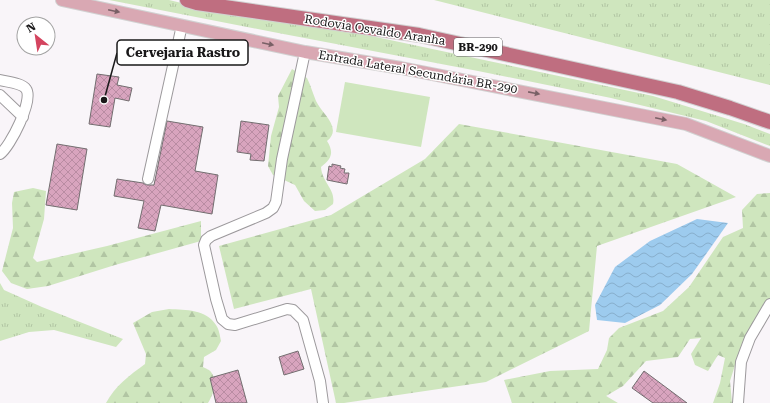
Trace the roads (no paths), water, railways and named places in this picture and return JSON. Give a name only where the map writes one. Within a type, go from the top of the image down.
[{"type":"highway","name":"Rodovia Osvaldo Aranha","points":[[187,0],[205,4],[419,35],[507,53],[678,92],[768,121]]},
{"type":"main road","name":"Entrada Lateral Secundária BR-290","points":[[62,0],[304,52],[401,68],[686,124],[770,156]]},
{"type":"street","points":[[148,179],[182,26]]},
{"type":"street","points":[[304,52],[282,159],[276,202],[273,208],[266,213],[211,236],[206,240],[204,246],[222,319],[228,324],[235,325],[287,309],[293,310],[303,320],[320,381],[323,403]]},
{"type":"street","points":[[0,80],[24,86],[28,95],[22,117],[4,151],[0,154]]},
{"type":"street","points":[[0,95],[22,117]]},
{"type":"street","points":[[738,403],[741,362],[750,338],[770,304]]},
{"type":"water","points":[[697,219],[728,223],[692,274],[660,305],[625,323],[597,320],[595,305],[615,267],[650,241]]},
{"type":"place","name":"Cervejaria Rastro","points":[[104,100]]}]
